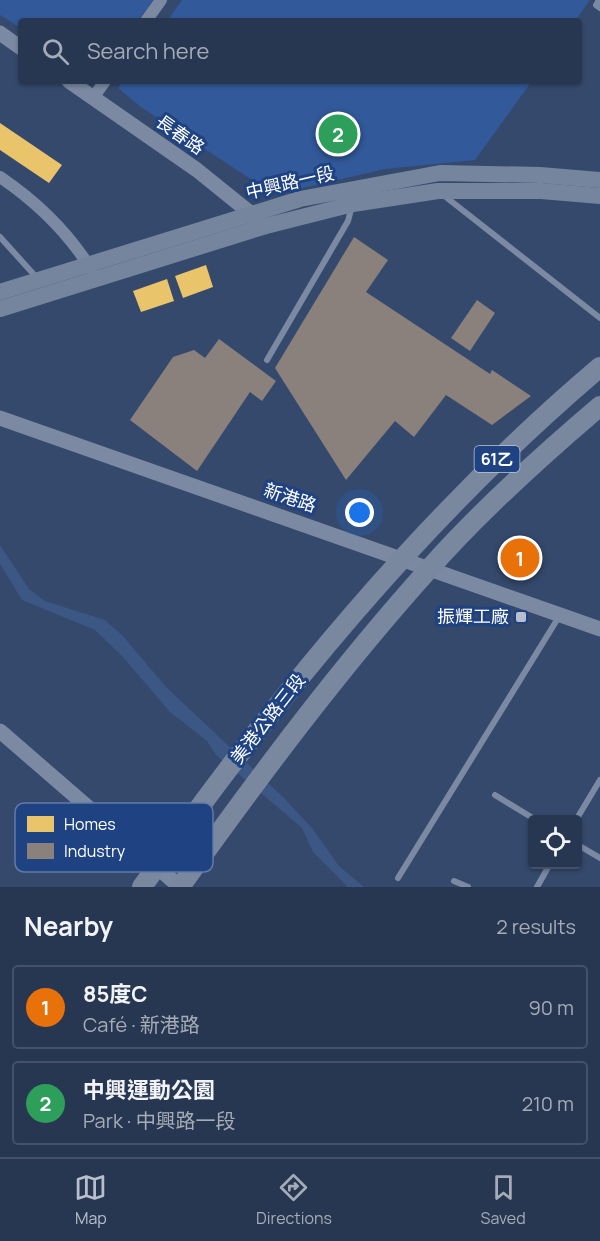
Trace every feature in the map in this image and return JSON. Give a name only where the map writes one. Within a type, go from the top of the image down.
[{"type":"main road","name":"中興路一段","points":[[0,309],[249,213],[300,199],[440,173],[540,175],[600,180]]},
{"type":"main road","name":"中興路一段","points":[[0,292],[40,280],[92,272],[353,204],[438,191],[541,191],[600,196]]},
{"type":"main road","name":"61乙","points":[[401,557],[522,434],[600,367]]},
{"type":"main road","name":"61乙","points":[[429,568],[495,500],[600,406]]},
{"type":"main road","name":"美港公路三段","points":[[205,803],[341,626],[401,557]]},
{"type":"main road","name":"美港公路三段","points":[[213,841],[257,780],[429,568]]},
{"type":"main road","name":"美港公路三段","points":[[142,887],[153,872]]},
{"type":"main road","name":"美港公路三段","points":[[180,887],[191,872]]},
{"type":"street","points":[[148,18],[161,0]]},
{"type":"street","points":[[0,33],[18,46]]},
{"type":"street","name":"長春路","points":[[73,84],[197,170],[266,226]]},
{"type":"street","points":[[93,98],[103,84]]},
{"type":"street","points":[[0,177],[33,199],[92,272]]},
{"type":"street","name":"新港路","points":[[0,418],[401,557],[600,629]]},
{"type":"street","points":[[0,731],[84,803]]},
{"type":"street","points":[[164,872],[180,887]]},
{"type":"lane","points":[[599,0],[596,5],[600,8]]},
{"type":"lane","points":[[440,173],[438,191],[600,318]]},
{"type":"lane","points":[[267,360],[348,221],[353,204]]},
{"type":"lane","points":[[0,237],[40,280]]},
{"type":"lane","points":[[398,878],[561,615]]},
{"type":"lane","points":[[578,815],[600,780]]},
{"type":"lane","points":[[495,795],[529,815]]},
{"type":"lane","points":[[582,847],[600,858]]},
{"type":"lane","points":[[537,887],[547,869]]},
{"type":"lane","points":[[454,881],[468,887]]},
{"type":"shaded area","points":[[0,0],[153,0],[140,18],[18,18],[18,26],[0,15]]},
{"type":"shaded area","points":[[182,0],[590,0],[577,18],[169,18]]},
{"type":"shaded area","points":[[121,84],[530,84],[475,160],[385,169],[298,189],[272,186],[249,178],[141,107],[118,88]]},
{"type":"shaded area","points":[[0,545],[29,589],[45,601],[105,620],[123,636],[166,687],[283,797],[312,828],[339,866],[364,887],[348,887],[313,852],[302,828],[216,755],[207,741],[170,712],[122,656],[95,630],[22,600],[0,564]]},
{"type":"building: Homes","points":[[0,123],[62,165],[49,183],[0,150]]},
{"type":"building: Homes","points":[[206,265],[213,287],[183,298],[175,276]]},
{"type":"building: Homes","points":[[167,279],[174,301],[141,312],[133,291]]},
{"type":"building: Industry","points":[[354,237],[388,260],[366,292],[490,374],[492,370],[531,396],[492,425],[446,395],[414,437],[395,421],[346,480],[275,368]]},
{"type":"building: Industry","points":[[477,300],[495,313],[470,351],[451,338]]},
{"type":"building: Industry","points":[[219,339],[276,381],[262,401],[250,392],[197,471],[130,420],[173,357],[194,350],[205,358]]},
{"type":"place","name":"中興運動公園","points":[[338,134]]},
{"type":"place","name":"85度C","points":[[520,558]]},
{"type":"place","name":"振輝工廠","points":[[521,617]]}]
